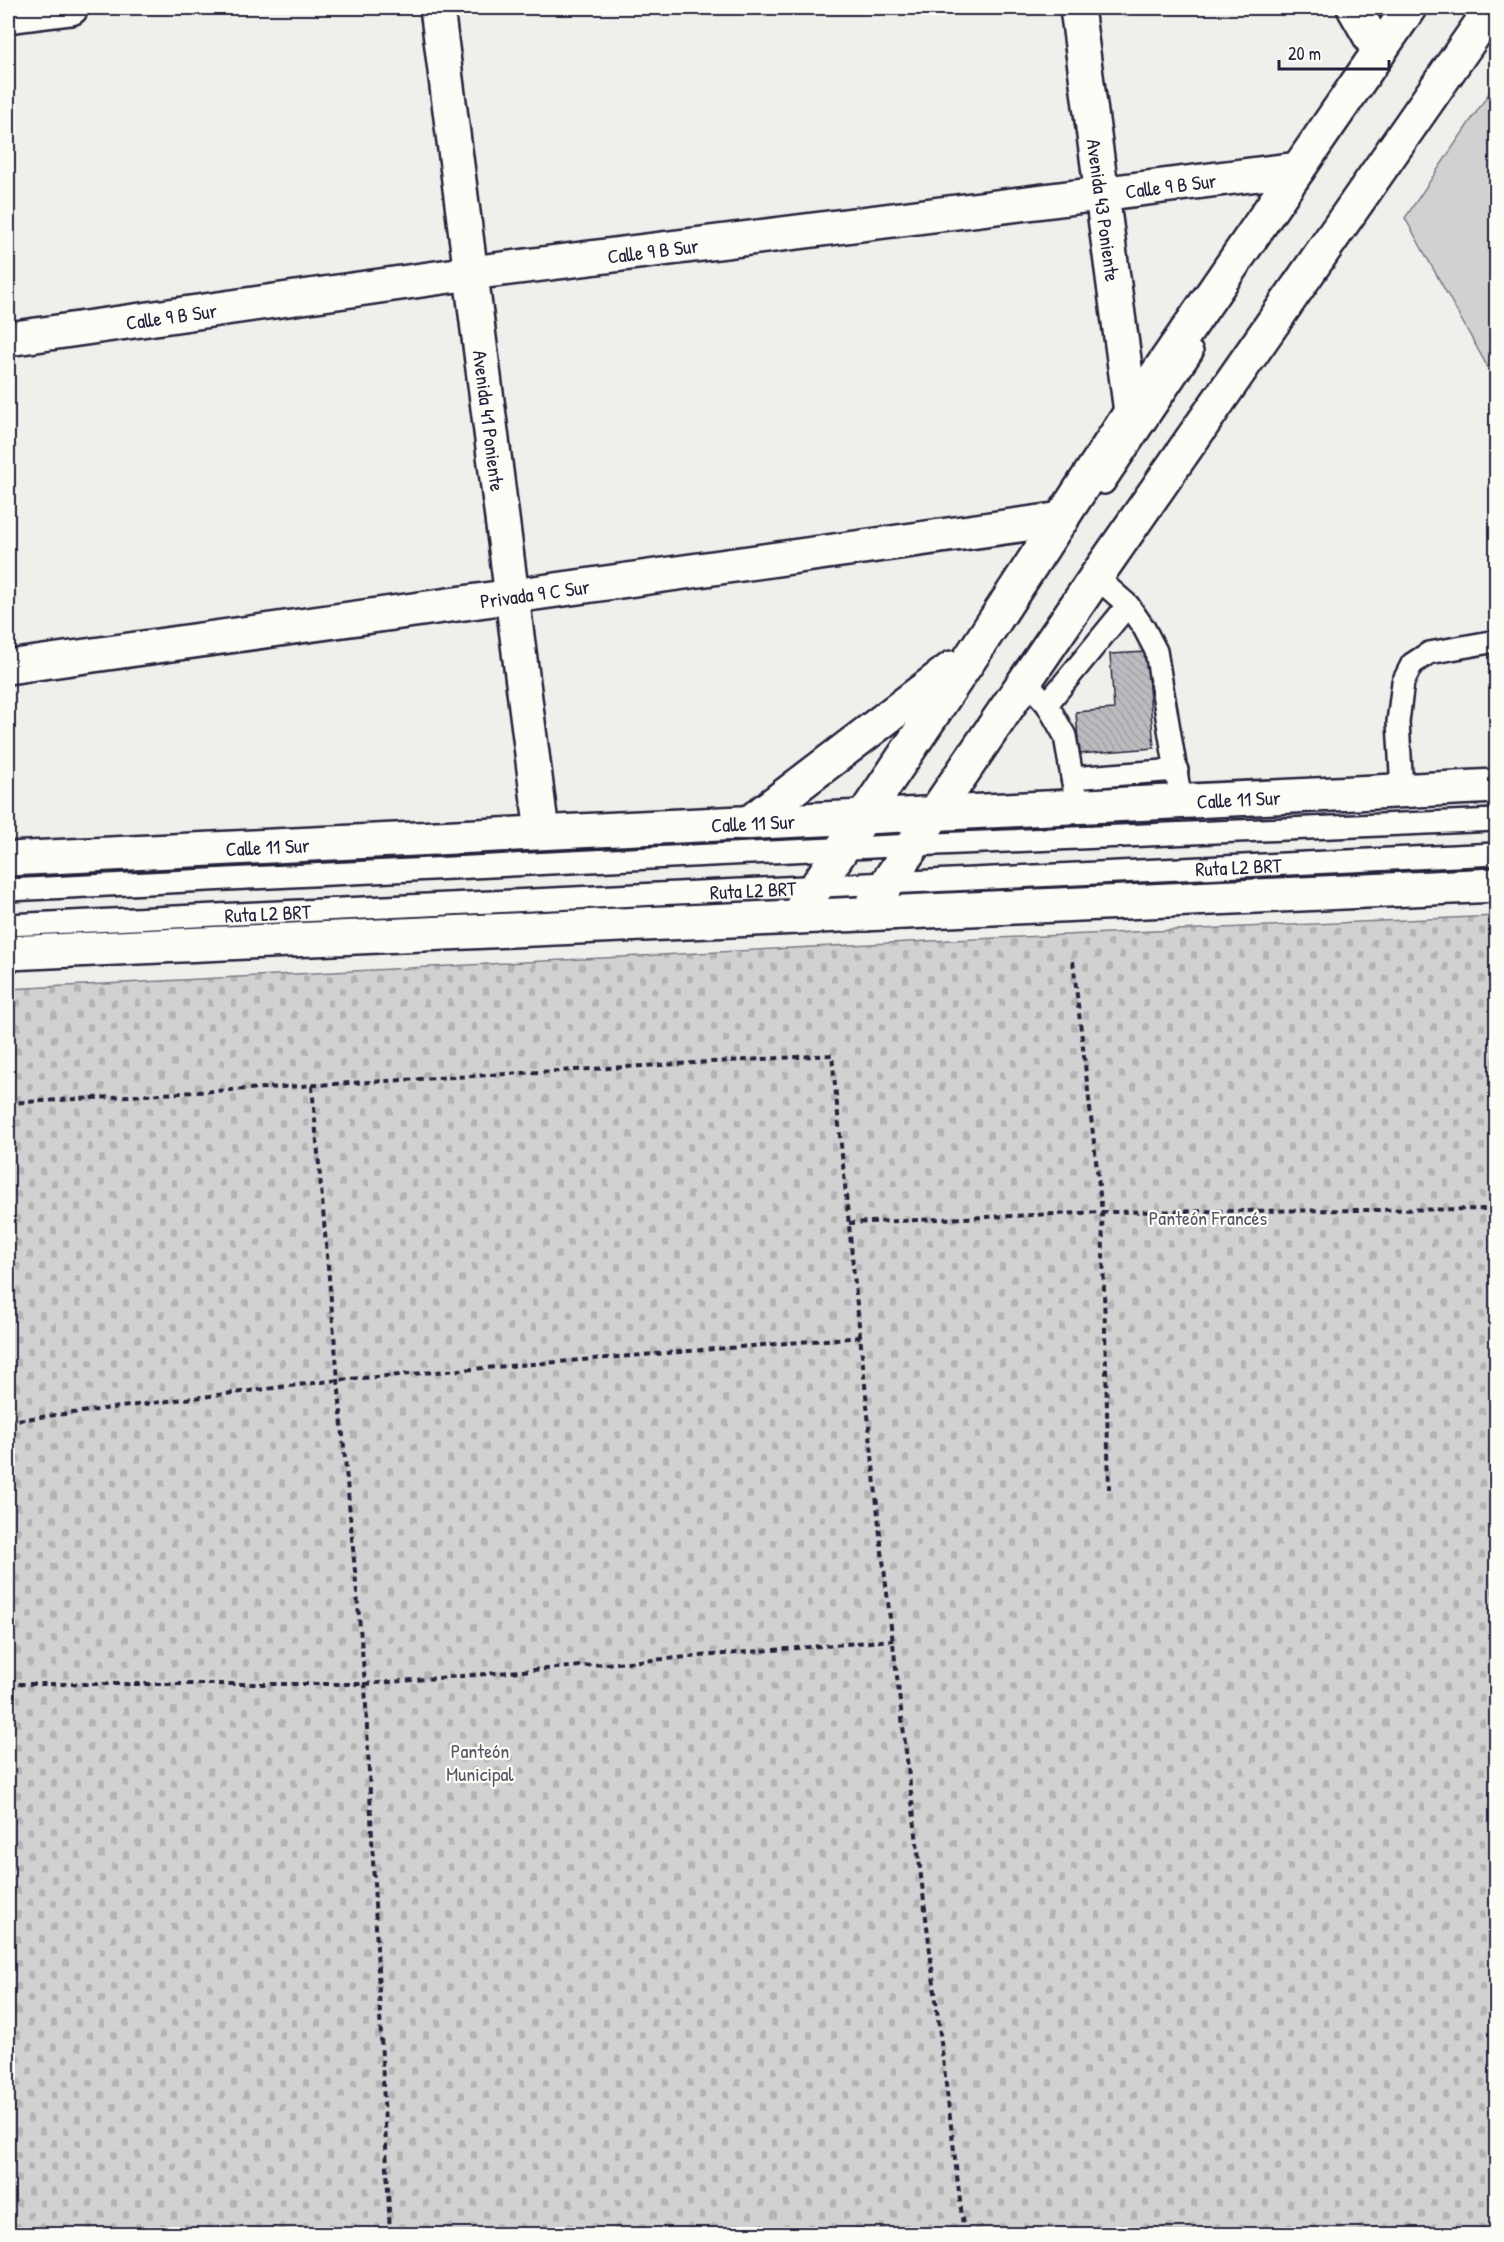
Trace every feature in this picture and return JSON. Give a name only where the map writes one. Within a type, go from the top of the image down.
[{"type":"main road","points":[[8,16],[71,8]]},
{"type":"main road","name":"Avenida 41 Poniente","points":[[437,8],[542,832]]},
{"type":"main road","name":"Avenida 43 Poniente","points":[[1077,8],[1131,412]]},
{"type":"main road","points":[[1354,8],[1379,52]]},
{"type":"main road","points":[[796,917],[825,886],[850,849],[975,651],[1131,412],[1409,8]]},
{"type":"main road","points":[[874,894],[929,812],[1026,681],[1492,8]]},
{"type":"main road","name":"Calle 9 B Sur","points":[[8,339],[471,273],[1298,169]]},
{"type":"main road","name":"Privada 9 C Sur","points":[[8,667],[1062,519]]},
{"type":"main road","points":[[750,822],[975,651]]},
{"type":"main road","name":"Calle 11 Sur","points":[[8,859],[929,812],[1075,792],[1179,785],[1402,790],[1497,786]]},
{"type":"main road","points":[[8,953],[796,917],[874,894],[1496,900]]},
{"type":"lane","points":[[872,815],[1424,8]]},
{"type":"lane","points":[[929,812],[1475,8]]},
{"type":"lane","points":[[1096,577],[1128,605],[1156,651],[1179,785]]},
{"type":"lane","points":[[1047,704],[1128,605]]},
{"type":"lane","points":[[1402,790],[1398,722],[1403,682],[1412,664],[1429,653],[1497,641]]},
{"type":"lane","points":[[1026,681],[1047,704],[1065,735],[1075,792]]},
{"type":"lane","name":"Ruta L2 BRT","points":[[8,890],[905,846],[1497,820]]},
{"type":"lane","name":"Ruta L2 BRT","points":[[8,925],[825,886],[874,894],[1497,854]]},
{"type":"path","points":[[1496,900],[1497,936]]},
{"type":"path","points":[[1073,961],[1102,1212],[1109,1490]]},
{"type":"path","points":[[8,1103],[832,1055],[893,1640],[964,2235]]},
{"type":"path","points":[[312,1086],[365,1684],[390,2235]]},
{"type":"path","points":[[849,1223],[1102,1212],[1497,1209]]},
{"type":"path","points":[[8,1421],[338,1380],[861,1337]]},
{"type":"path","points":[[8,1684],[365,1684],[893,1640]]},
{"type":"green space","points":[[1496,83],[1496,382],[1405,218]]},
{"type":"green space","name":"Panteón Municipal","points":[[1496,916],[1496,2234],[8,2234],[8,989],[909,942]]},
{"type":"building","points":[[1146,652],[1154,748],[1079,754],[1076,712],[1114,709],[1110,654]]},
{"type":"park label","name":"Panteón Francés","points":[[1208,1217]]}]
